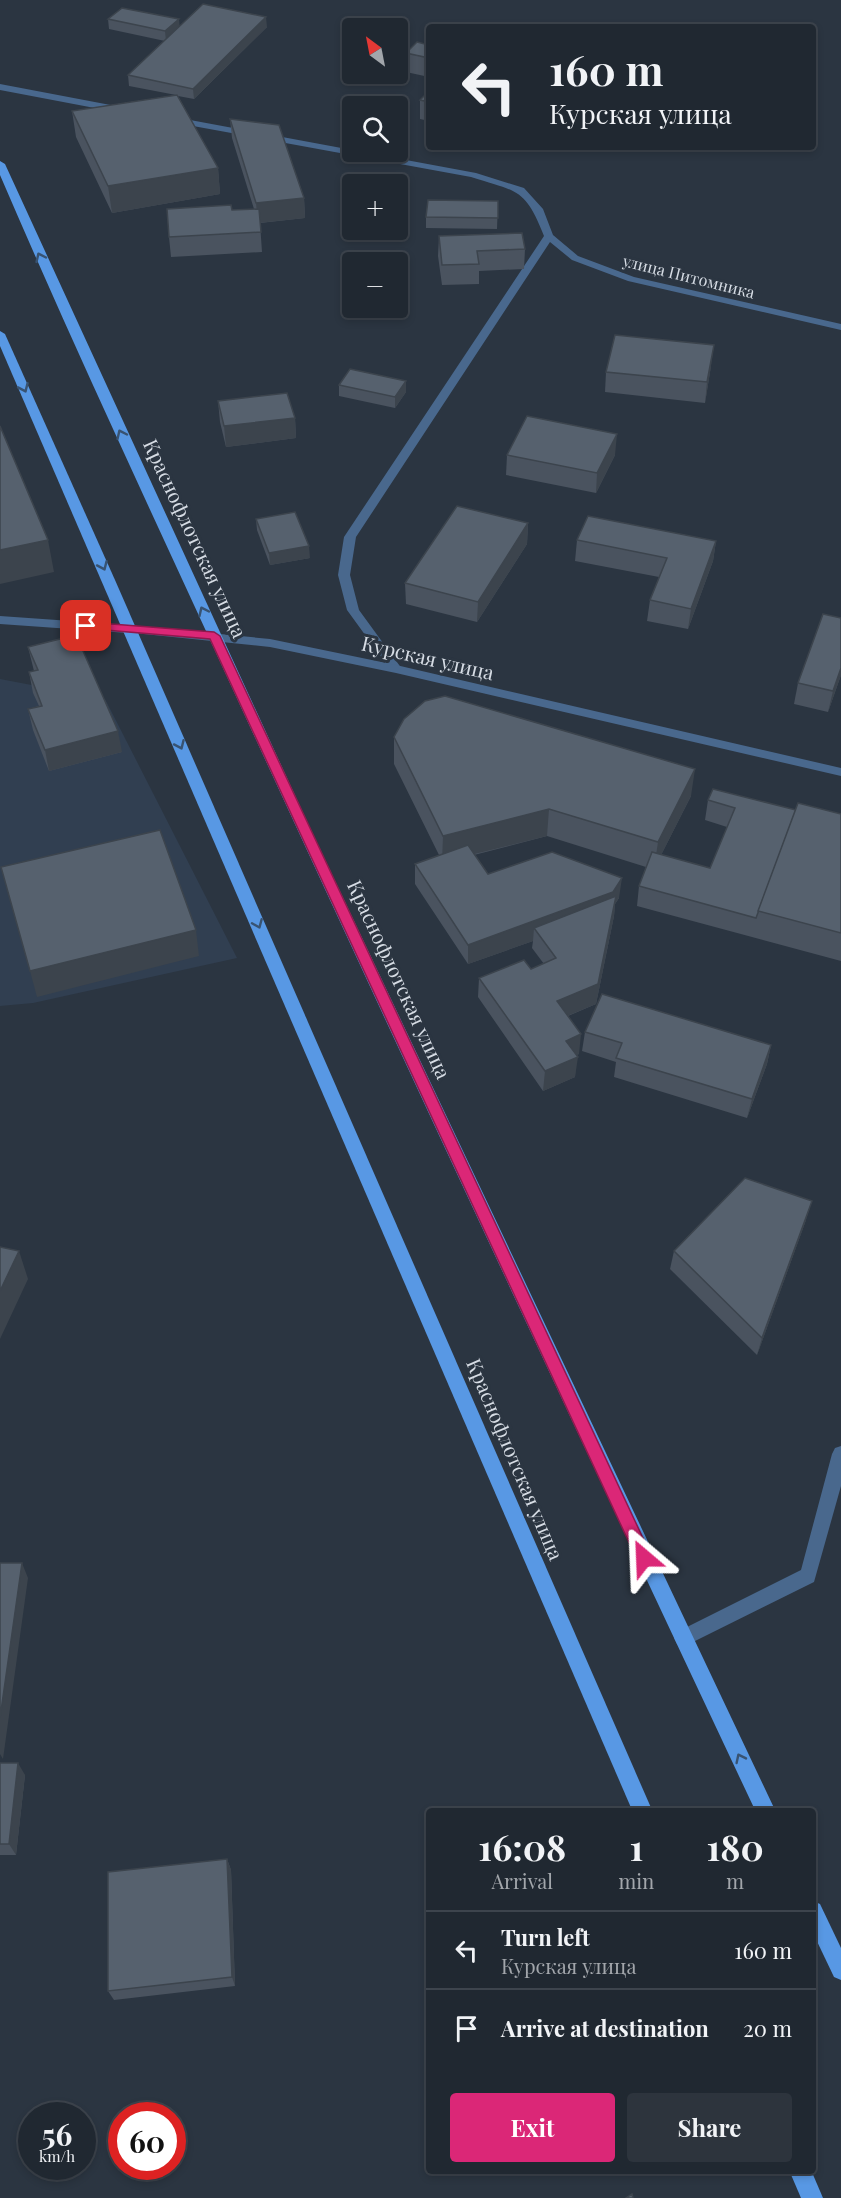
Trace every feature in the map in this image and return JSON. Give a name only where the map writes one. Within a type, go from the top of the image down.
[{"type":"main road","name":"Краснофлотская улица","points":[[0,164],[214,636],[764,1808]]},
{"type":"main road","name":"Краснофлотская улица","points":[[0,334],[641,1808]]},
{"type":"main road","points":[[816,1917],[841,1970]]},
{"type":"main road","points":[[802,2174],[812,2198]]},
{"type":"street","points":[[0,87],[127,111]]},
{"type":"street","name":"улица Питомника","points":[[162,117],[473,175],[521,190],[538,209],[549,236],[574,258],[631,279],[841,327]]},
{"type":"street","points":[[396,669],[353,610],[344,575],[350,537],[549,236]]},
{"type":"street","name":"Курская улица","points":[[0,620],[214,636],[270,643],[396,669],[841,772]]},
{"type":"street","points":[[683,1638],[808,1576],[841,1454]]},
{"type":"shaded area","points":[[0,679],[105,699],[237,958],[33,1003],[0,1006]]},
{"type":"building","points":[[203,4],[266,17],[193,89],[128,75]]},
{"type":"building","points":[[122,8],[179,19],[165,31],[108,19]]},
{"type":"building","points":[[417,42],[426,44],[426,57],[408,53],[408,51]]},
{"type":"building","points":[[177,95],[218,168],[108,186],[72,111]]},
{"type":"building","points":[[230,119],[279,125],[304,198],[256,203]]},
{"type":"building","points":[[428,200],[498,201],[498,218],[426,217]]},
{"type":"building","points":[[231,205],[232,210],[259,209],[261,232],[169,237],[167,209]]},
{"type":"building","points":[[522,233],[525,249],[477,251],[479,264],[442,265],[439,236]]},
{"type":"building","points":[[615,335],[714,345],[707,382],[606,372]]},
{"type":"building","points":[[350,369],[406,381],[395,397],[339,385]]},
{"type":"building","points":[[287,393],[295,418],[224,426],[218,401]]},
{"type":"building","points":[[527,416],[617,434],[597,473],[507,455]]},
{"type":"building","points":[[0,426],[48,540],[0,550]]},
{"type":"building","points":[[457,506],[528,523],[478,602],[405,583]]},
{"type":"building","points":[[295,512],[309,546],[269,553],[256,519]]},
{"type":"building","points":[[588,516],[716,541],[691,609],[650,600],[667,558],[577,540]]},
{"type":"building","points":[[823,614],[841,618],[841,668],[833,691],[798,683]]},
{"type":"building","points":[[76,635],[118,731],[45,750],[28,709],[42,706],[29,672],[38,670],[28,647]]},
{"type":"building","points":[[445,696],[695,769],[658,842],[549,809],[443,836],[394,737],[404,719],[425,701]]},
{"type":"building","points":[[713,789],[796,810],[756,918],[639,886],[652,852],[710,868],[735,808],[708,800]]},
{"type":"building","points":[[798,803],[841,814],[841,933],[758,911]]},
{"type":"building","points":[[160,830],[196,930],[30,971],[1,867]]},
{"type":"building","points":[[468,845],[488,874],[552,852],[622,878],[613,892],[468,945],[415,864]]},
{"type":"building","points":[[616,896],[598,984],[557,1001],[581,1034],[566,1041],[578,1057],[545,1071],[479,978],[524,960],[531,969],[556,958],[534,928]]},
{"type":"building","points":[[602,994],[771,1045],[752,1099],[616,1058],[622,1043],[585,1032]]},
{"type":"building","points":[[745,1178],[812,1201],[762,1338],[674,1251]]},
{"type":"building","points":[[0,1247],[19,1251],[0,1291]]},
{"type":"building","points":[[0,1563],[22,1563],[0,1718]]},
{"type":"building","points":[[0,1763],[18,1763],[9,1844],[0,1844]]},
{"type":"building","points":[[227,1859],[232,1977],[108,1991],[108,1872]]},
{"type":"route","points":[[86,626],[214,636],[644,1558]]}]
